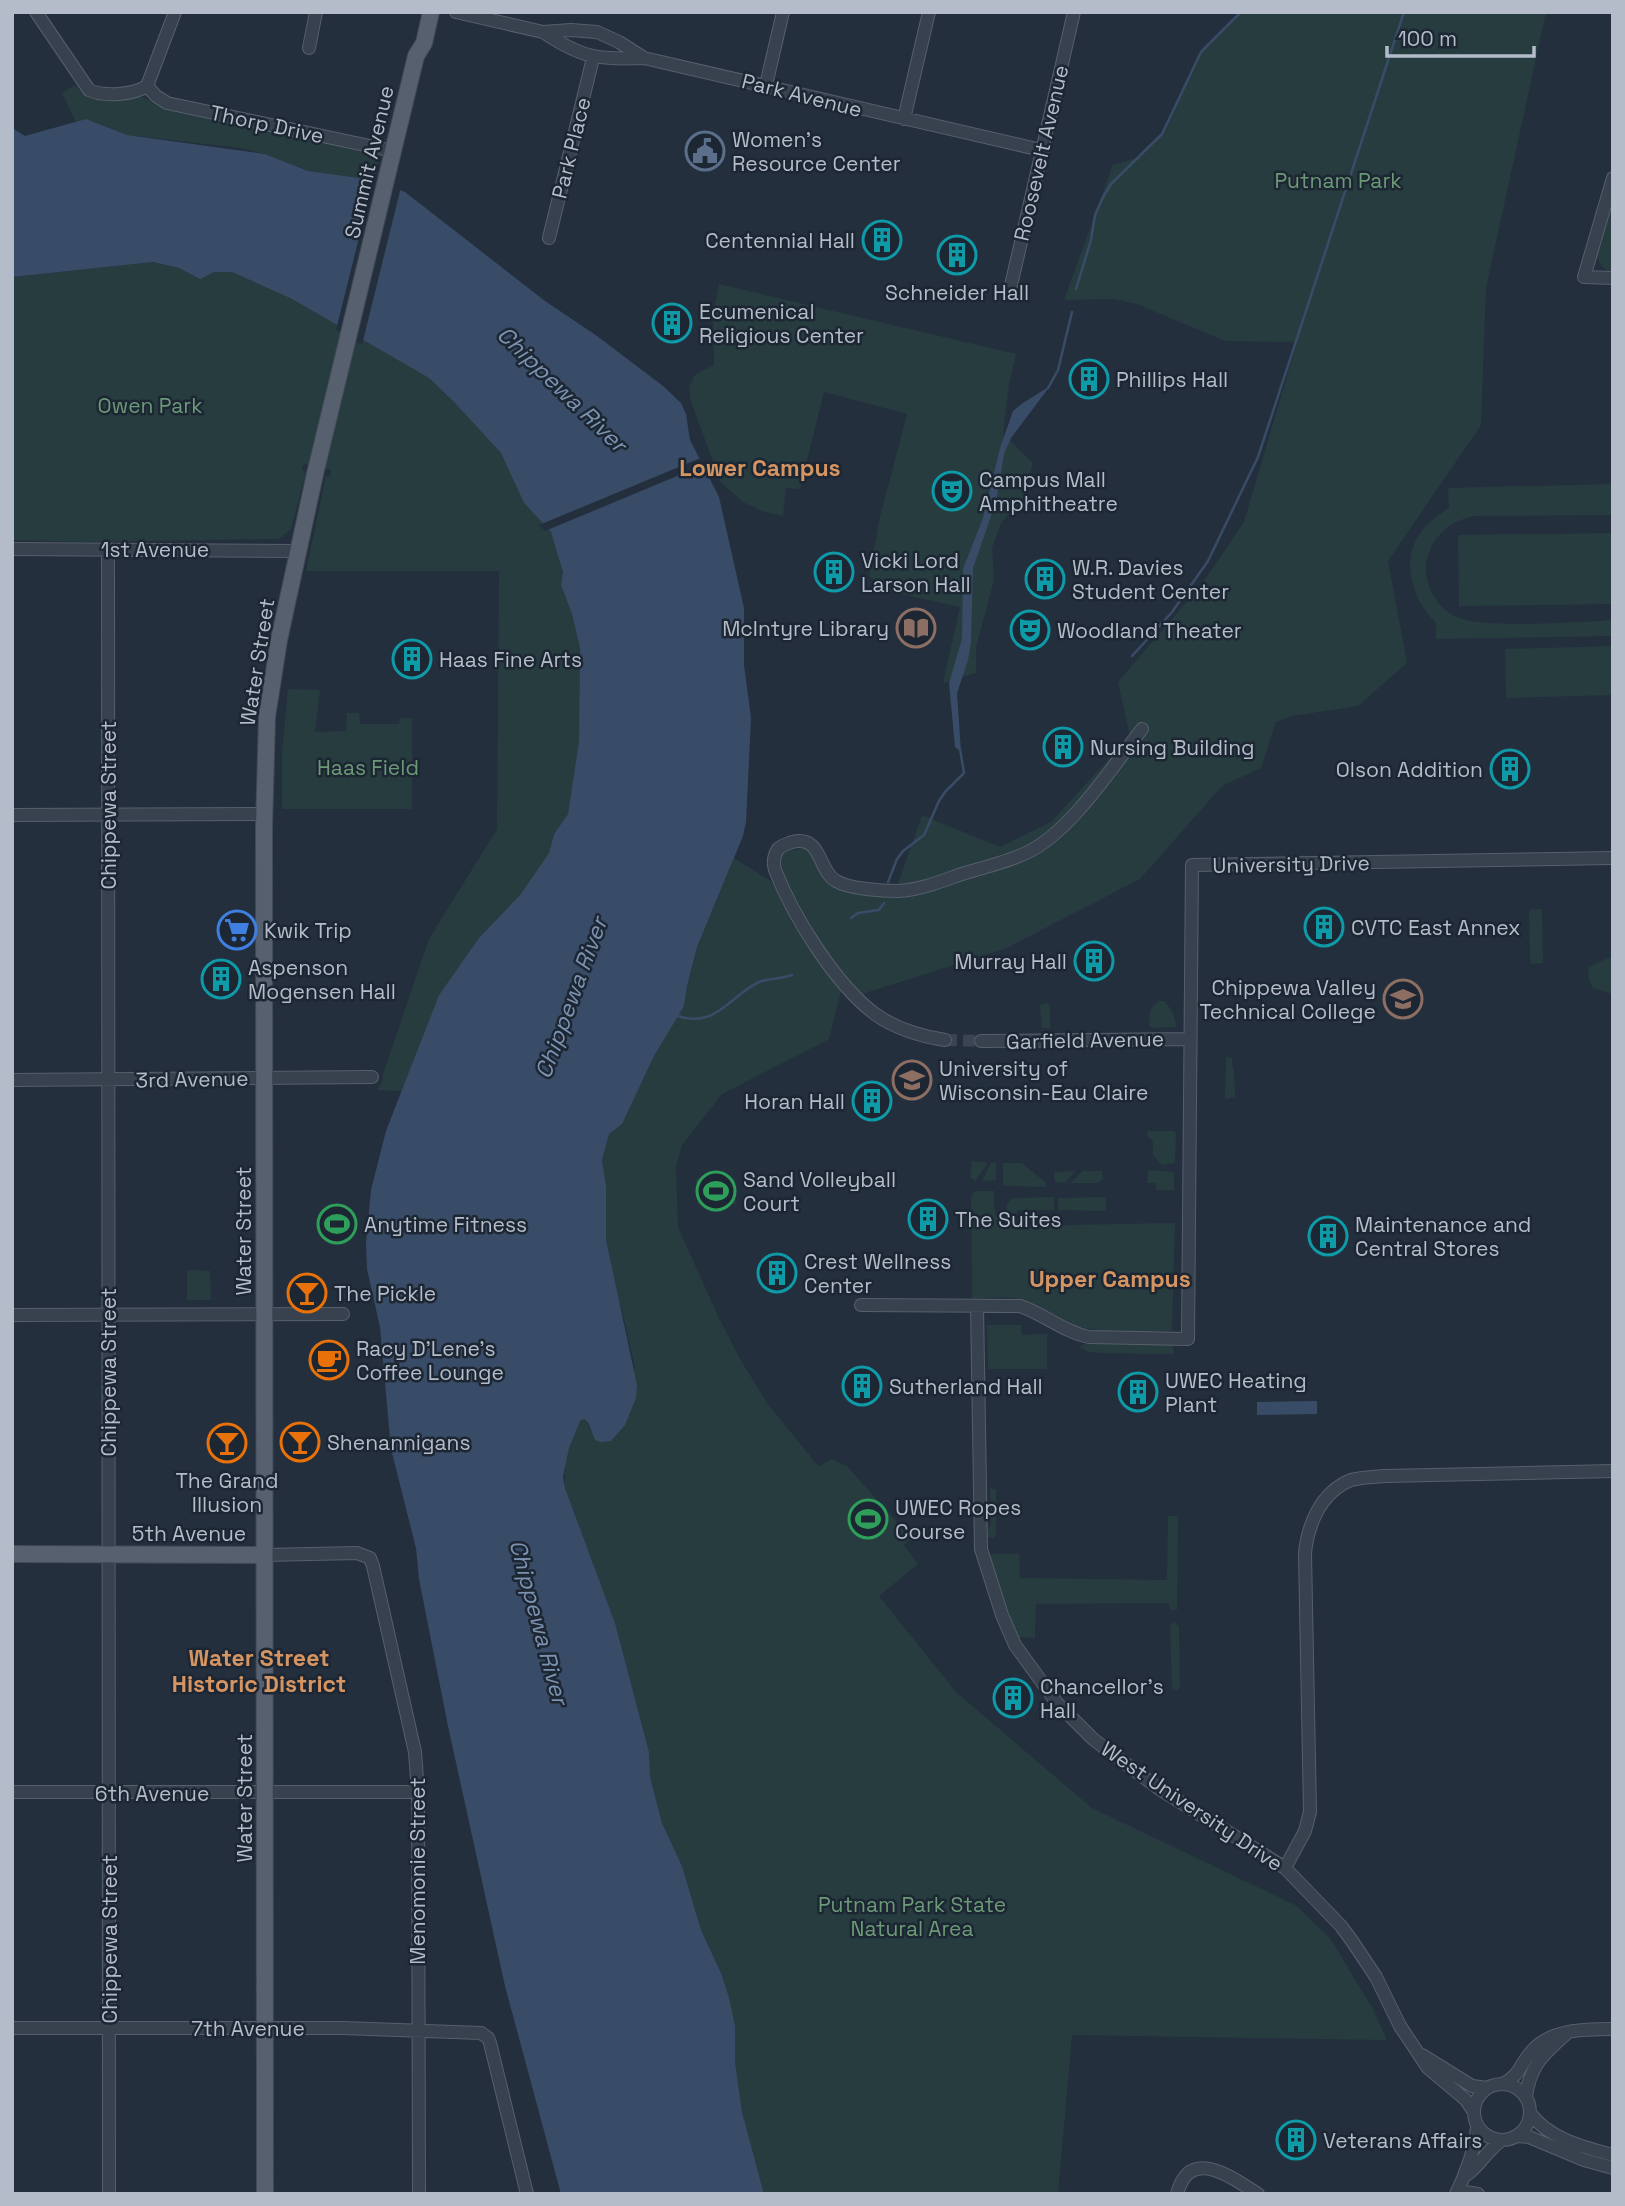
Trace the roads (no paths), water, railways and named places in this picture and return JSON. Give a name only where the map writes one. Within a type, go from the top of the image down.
[{"type":"main road","name":"Summit Avenue","points":[[416,55],[413,41],[420,12]]},
{"type":"main road","name":"Summit Avenue","points":[[363,278],[416,55],[424,43],[431,12]]},
{"type":"main road","name":"Water Street","points":[[265,2194],[264,827],[267,717],[279,640],[298,551],[363,278]]},
{"type":"main road","name":"5th Avenue","points":[[12,1554],[264,1555]]},
{"type":"street","points":[[36,12],[89,90],[102,94],[134,91],[147,86],[175,12]]},
{"type":"street","points":[[309,48],[316,12]]},
{"type":"street","name":"Park Avenue","points":[[456,12],[543,32],[597,32],[644,58]]},
{"type":"street","points":[[766,85],[783,12]]},
{"type":"street","points":[[904,119],[929,12]]},
{"type":"street","name":"Roosevelt Avenue","points":[[1009,294],[1074,12]]},
{"type":"street","name":"Park Avenue","points":[[543,32],[569,49],[593,58],[644,58],[1041,150]]},
{"type":"street","name":"Park Place","points":[[549,238],[593,58]]},
{"type":"street","name":"Thorp Drive","points":[[147,86],[167,103],[392,155]]},
{"type":"street","points":[[1613,178],[1584,277],[1613,278]]},
{"type":"street","name":"1st Avenue","points":[[12,549],[298,551]]},
{"type":"street","name":"Chippewa Street","points":[[108,550],[109,2194]]},
{"type":"street","points":[[945,1040],[915,1034],[891,1024],[866,1005],[838,975],[806,933],[775,870],[777,851],[783,845],[793,842],[809,843],[836,881],[852,886],[901,891],[1028,853],[1067,823],[1142,729]]},
{"type":"street","points":[[12,815],[265,814]]},
{"type":"street","name":"University Drive","points":[[977,1306],[1020,1306],[1077,1334],[1089,1337],[1188,1339],[1192,865],[1613,858]]},
{"type":"street","name":"Garfield Avenue","points":[[981,1041],[1189,1039]]},
{"type":"street","name":"3rd Avenue","points":[[12,1080],[372,1077]]},
{"type":"street","points":[[861,1305],[977,1306]]},
{"type":"street","name":"West University Drive","points":[[977,1306],[981,1549],[1002,1615],[1015,1645],[1057,1703],[1093,1739],[1158,1788],[1285,1868],[1352,1941],[1376,1978],[1400,2026],[1428,2068],[1466,2100],[1474,2112]]},
{"type":"street","points":[[12,1315],[343,1314]]},
{"type":"street","points":[[1285,1868],[1305,1831],[1310,1812],[1305,1553],[1307,1533],[1318,1510],[1331,1492],[1352,1480],[1385,1476],[1613,1471]]},
{"type":"street","name":"5th Avenue","points":[[264,1555],[366,1555]]},
{"type":"street","name":"Menomonie Street","points":[[366,1555],[373,1566],[415,1752],[418,1791],[419,2194]]},
{"type":"street","name":"6th Avenue","points":[[12,1792],[109,1794],[418,1791]]},
{"type":"street","name":"7th Avenue","points":[[12,2028],[265,2028],[484,2034],[490,2043],[527,2194]]},
{"type":"street","points":[[1478,2194],[1457,2192],[1476,2142],[1476,2102],[1488,2088],[1503,2084],[1516,2075],[1527,2057],[1552,2035],[1613,2029]]},
{"type":"street","points":[[1517,2136],[1529,2122],[1526,2097],[1530,2076],[1547,2051],[1566,2034]]},
{"type":"street","name":"West University Drive","points":[[1419,2053],[1472,2086],[1488,2088]]},
{"type":"street","points":[[1503,2084],[1512,2086],[1526,2097]]},
{"type":"street","points":[[1530,2113],[1548,2131],[1613,2155]]},
{"type":"street","points":[[1478,2126],[1485,2134],[1502,2140]]},
{"type":"street","points":[[1465,2176],[1476,2168],[1489,2149],[1502,2140],[1517,2136],[1529,2137],[1584,2160],[1613,2168]]},
{"type":"street","points":[[1177,2194],[1186,2174],[1194,2170],[1213,2168],[1258,2194]]},
{"type":"water","name":"Chippewa River","points":[[86,119],[127,135],[265,154],[308,171],[374,180],[405,192],[545,301],[663,386],[681,403],[686,414],[690,440],[719,497],[744,608],[744,665],[751,718],[746,822],[743,836],[697,947],[684,1006],[654,1056],[622,1124],[609,1134],[602,1160],[606,1186],[606,1240],[637,1385],[636,1398],[625,1425],[611,1441],[595,1440],[588,1422],[584,1419],[580,1421],[569,1448],[563,1477],[615,1623],[649,1752],[650,1777],[662,1823],[682,1866],[701,1930],[721,1973],[729,1998],[735,2026],[735,2062],[742,2112],[764,2194],[561,2194],[505,1986],[448,1726],[419,1579],[416,1548],[391,1449],[380,1327],[367,1269],[366,1244],[371,1190],[386,1131],[439,995],[479,938],[520,895],[549,853],[554,834],[568,814],[579,741],[580,648],[572,614],[561,585],[563,572],[551,532],[524,503],[501,453],[429,378],[292,299],[232,272],[214,272],[200,279],[179,268],[153,262],[12,277],[12,128],[25,136]]},
{"type":"water","points":[[1050,386],[1011,438],[1004,454],[996,502],[973,568],[971,642],[957,693],[961,752],[955,747],[949,683],[962,639],[963,569],[983,518],[1000,448],[1013,411]]},
{"type":"water","points":[[1317,1401],[1317,1414],[1257,1415],[1257,1402]]},
{"type":"waterway","points":[[1076,289],[1091,240],[1095,215],[1103,197],[1111,184],[1162,134],[1201,52],[1241,12]]},
{"type":"waterway","points":[[1132,656],[1172,612],[1208,561],[1258,457],[1404,12]]},
{"type":"waterway","points":[[1048,388],[1058,370],[1072,312]]},
{"type":"waterway","points":[[888,882],[897,859],[924,835],[939,801],[964,773],[960,749]]},
{"type":"waterway","points":[[851,918],[858,913],[879,910],[884,903]]},
{"type":"waterway","points":[[675,1015],[689,1019],[711,1015],[759,982],[792,975]]},
{"type":"tunnel","points":[[945,1040],[981,1041]]},
{"type":"place","name":"Women's Resource Center","points":[[705,151]]},
{"type":"place","name":"Centennial Hall","points":[[882,240]]},
{"type":"place","name":"Schneider Hall","points":[[957,255]]},
{"type":"place","name":"Ecumenical Religious Center","points":[[672,323]]},
{"type":"place","name":"Phillips Hall","points":[[1089,379]]},
{"type":"place","name":"Campus Mall Amphitheatre","points":[[952,491]]},
{"type":"place","name":"Vicki Lord Larson Hall","points":[[834,572]]},
{"type":"place","name":"W.R. Davies Student Center","points":[[1045,579]]},
{"type":"place","name":"McIntyre Library","points":[[916,628]]},
{"type":"place","name":"Woodland Theater","points":[[1030,630]]},
{"type":"place","name":"Haas Fine Arts","points":[[412,659]]},
{"type":"place","name":"Nursing Building","points":[[1063,747]]},
{"type":"place","name":"Olson Addition","points":[[1510,769]]},
{"type":"place","name":"CVTC East Annex","points":[[1324,927]]},
{"type":"place","name":"Kwik Trip","points":[[237,930]]},
{"type":"place","name":"Murray Hall","points":[[1094,961]]},
{"type":"place","name":"Aspenson Mogensen Hall","points":[[221,979]]},
{"type":"place","name":"Chippewa Valley Technical College","points":[[1403,999]]},
{"type":"place","name":"University of Wisconsin-Eau Claire","points":[[912,1080]]},
{"type":"place","name":"Horan Hall","points":[[872,1101]]},
{"type":"place","name":"Sand Volleyball Court","points":[[716,1191]]},
{"type":"place","name":"The Suites","points":[[928,1219]]},
{"type":"place","name":"Anytime Fitness","points":[[337,1224]]},
{"type":"place","name":"Maintenance and Central Stores","points":[[1328,1236]]},
{"type":"place","name":"Crest Wellness Center","points":[[777,1273]]},
{"type":"place","name":"The Pickle","points":[[307,1293]]},
{"type":"place","name":"Racy D'Lene's Coffee Lounge","points":[[329,1360]]},
{"type":"place","name":"Sutherland Hall","points":[[862,1386]]},
{"type":"place","name":"UWEC Heating Plant","points":[[1138,1392]]},
{"type":"place","name":"Shenannigans","points":[[300,1442]]},
{"type":"place","name":"The Grand Illusion","points":[[227,1443]]},
{"type":"place","name":"UWEC Ropes Course","points":[[868,1519]]},
{"type":"place","name":"Chancellor's Hall","points":[[1013,1698]]},
{"type":"place","name":"Veterans Affairs","points":[[1296,2140]]},
{"type":"district","name":"Lower Campus","points":[[760,468]]},
{"type":"district","name":"Upper Campus","points":[[1110,1279]]},
{"type":"district","name":"Water Street Historic District","points":[[259,1671]]},
{"type":"park label","name":"Putnam Park","points":[[1338,180]]},
{"type":"park label","name":"Owen Park","points":[[150,405]]},
{"type":"park label","name":"Haas Field","points":[[368,767]]},
{"type":"park label","name":"Putnam Park State Natural Area","points":[[912,1916]]}]
